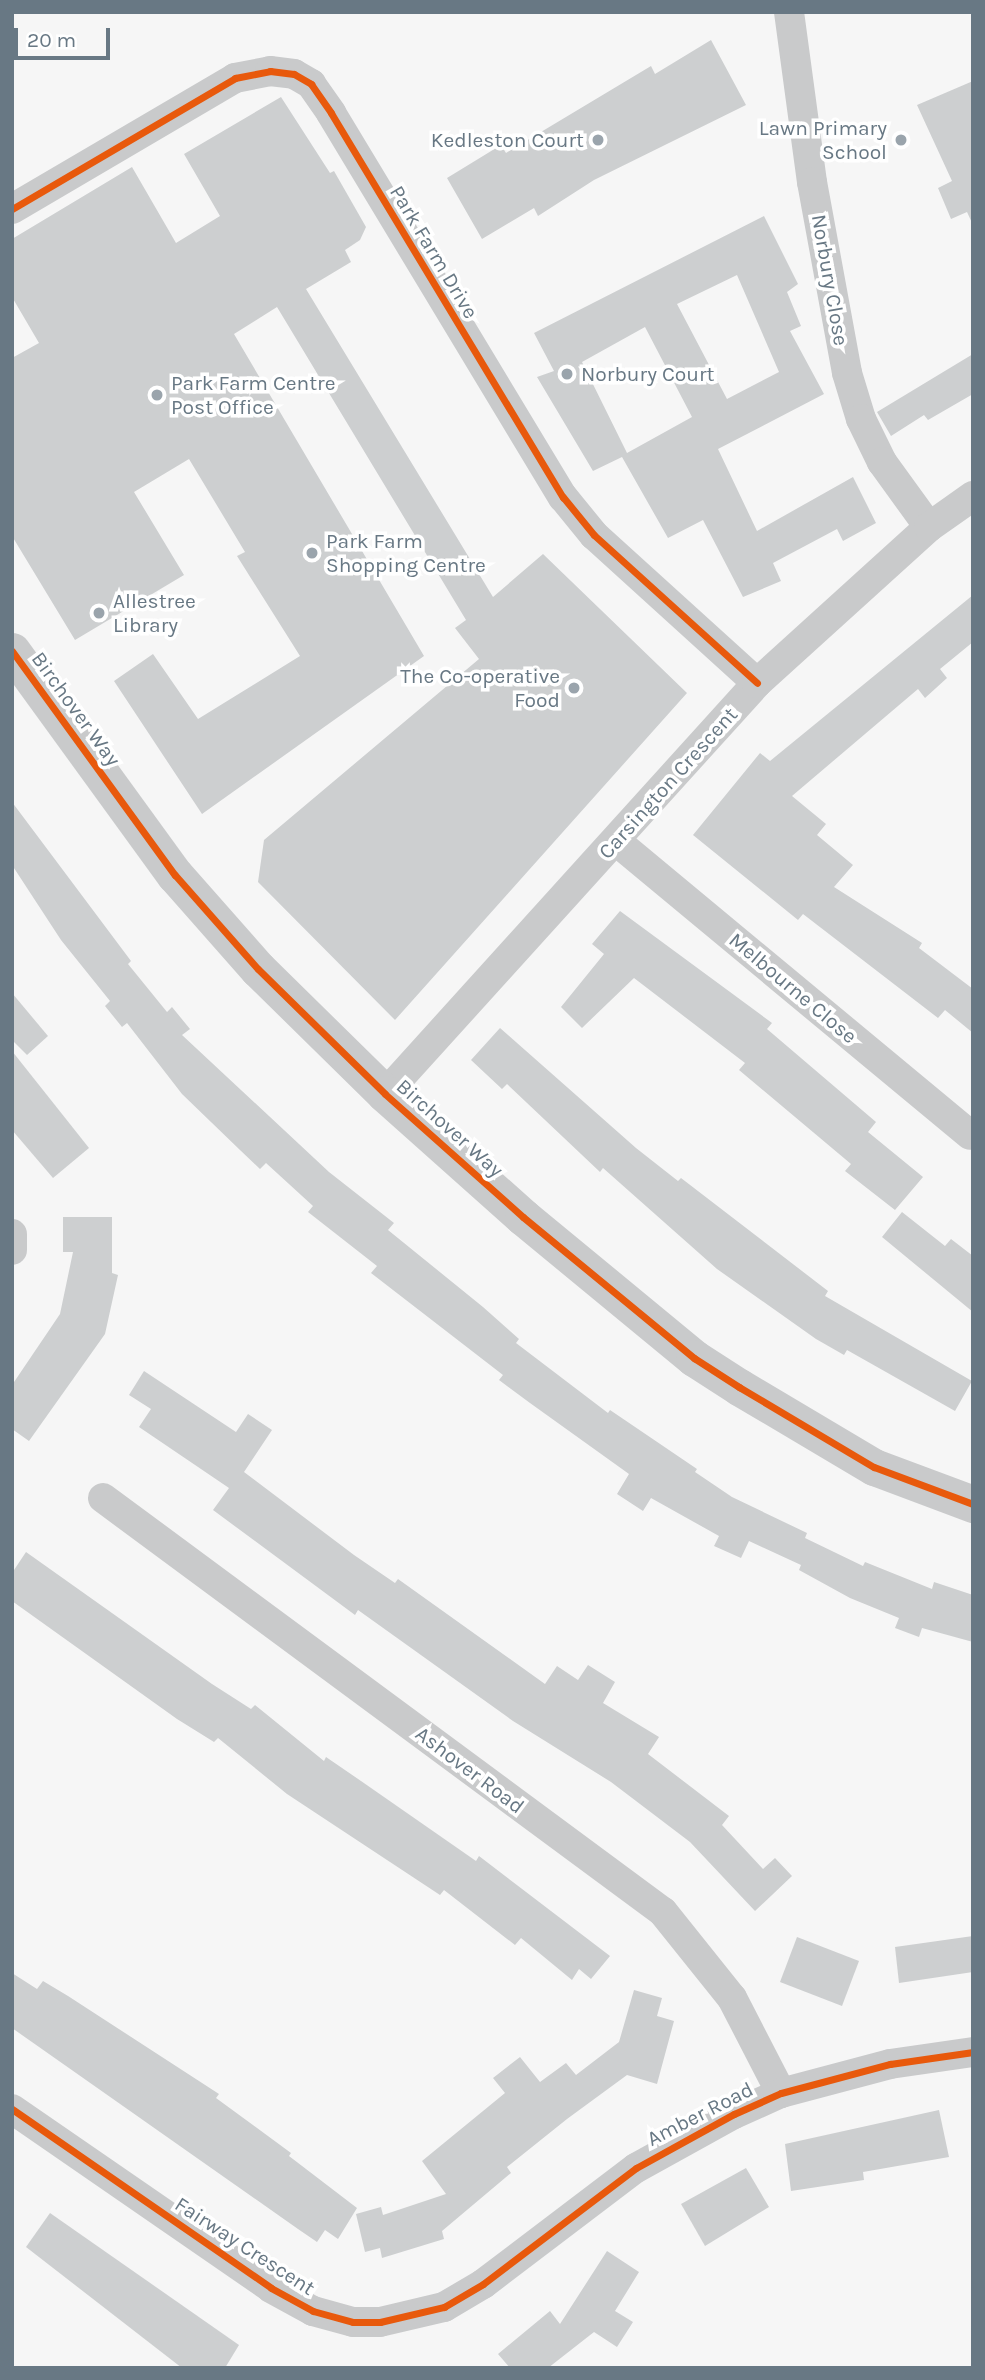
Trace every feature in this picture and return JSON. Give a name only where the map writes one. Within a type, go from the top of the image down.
[{"type":"street","name":"Norbury Close","points":[[789,12],[812,182],[847,373],[861,419],[882,462],[929,527]]},
{"type":"street","name":"Park Farm Drive","points":[[12,209],[235,78],[270,71],[294,74],[310,85],[331,113],[563,497],[594,535],[757,682]]},
{"type":"street","name":"Carsington Crescent","points":[[385,1094],[617,841],[757,682],[929,527],[973,496]]},
{"type":"street","name":"Birchover Way","points":[[12,651],[175,875],[258,969],[385,1094],[523,1217],[694,1358],[874,1466],[973,1504]]},
{"type":"street","name":"Melbourne Close","points":[[617,841],[970,1135]]},
{"type":"street","points":[[12,1234],[12,1250]]},
{"type":"street","name":"Ashover Road","points":[[103,1498],[663,1912],[732,1998],[781,2094]]},
{"type":"street","name":"Amber Road","points":[[579,2209],[688,2137],[781,2094],[890,2064],[973,2052]]},
{"type":"street","name":"Fairway Crescent","points":[[12,2109],[271,2288],[313,2311],[353,2322],[407,2319],[444,2307],[483,2284],[579,2209]]},
{"type":"building","name":"Kedleston Court","points":[[711,40],[746,105],[594,180],[538,216],[534,208],[482,239],[447,178],[501,145],[506,153],[651,66],[655,74]]},
{"type":"building","points":[[973,81],[973,225],[967,212],[951,219],[938,188],[952,181],[917,105]]},
{"type":"building","name":"Park Farm Shopping Centre","points":[[281,97],[330,173],[334,171],[366,227],[360,240],[345,250],[351,262],[306,289],[493,597],[543,554],[687,693],[395,1020],[258,882],[264,840],[479,659],[455,628],[466,620],[277,307],[234,334],[424,656],[202,814],[114,681],[153,654],[198,719],[300,656],[237,556],[245,552],[189,459],[134,492],[184,575],[75,640],[12,536],[12,358],[39,343],[12,297],[12,239],[132,167],[176,243],[220,216],[184,154]]},
{"type":"building","points":[[764,216],[798,284],[787,292],[801,326],[790,331],[824,394],[718,449],[757,531],[853,477],[876,523],[843,541],[837,529],[773,563],[781,581],[743,597],[703,520],[668,538],[622,457],[593,471],[537,377],[554,371],[534,333]],"holes":[[[737,275],[779,372],[727,399],[677,304]],[[645,327],[692,417],[627,453],[582,362]]]},
{"type":"building","points":[[973,354],[973,394],[928,420],[924,415],[891,436],[877,412]]},
{"type":"building","points":[[973,595],[973,642],[940,669],[947,678],[925,698],[918,689],[792,796],[826,824],[817,835],[853,865],[834,887],[922,943],[919,948],[973,989],[973,1033],[945,1010],[938,1018],[803,914],[798,920],[693,835],[760,753],[770,761]]},
{"type":"building","points":[[12,802],[131,961],[128,964],[167,1012],[172,1007],[190,1029],[182,1035],[329,1172],[394,1223],[388,1230],[483,1307],[519,1339],[516,1343],[608,1413],[610,1410],[697,1469],[695,1472],[732,1497],[807,1533],[805,1538],[863,1566],[865,1562],[932,1589],[934,1582],[973,1595],[973,1642],[922,1628],[919,1637],[895,1628],[899,1618],[850,1598],[799,1570],[801,1565],[749,1541],[741,1558],[714,1546],[719,1536],[651,1498],[643,1511],[617,1494],[629,1474],[499,1380],[503,1375],[371,1273],[377,1266],[308,1212],[313,1206],[266,1163],[260,1169],[182,1094],[127,1023],[122,1027],[105,1006],[110,1001],[61,940],[12,865]]},
{"type":"building","points":[[620,911],[772,1023],[767,1029],[876,1122],[868,1132],[923,1177],[895,1210],[845,1171],[851,1164],[739,1070],[745,1063],[634,978],[582,1028],[561,1007],[604,954],[592,944]]},
{"type":"building","points":[[12,993],[48,1036],[27,1055],[12,1040]]},
{"type":"building","points":[[500,1028],[636,1148],[678,1181],[681,1178],[828,1291],[825,1296],[972,1381],[955,1411],[847,1350],[844,1355],[816,1339],[717,1269],[603,1168],[600,1172],[507,1084],[502,1089],[471,1060]]},
{"type":"building","points":[[12,1051],[89,1148],[53,1178],[12,1130]]},
{"type":"building","points":[[902,1212],[945,1246],[951,1239],[973,1256],[973,1312],[882,1237]]},
{"type":"building","points":[[63,1217],[112,1217],[112,1273],[118,1275],[105,1334],[29,1441],[12,1429],[12,1385],[60,1314],[73,1252],[63,1252]]},
{"type":"building","points":[[144,1371],[236,1432],[248,1414],[272,1430],[244,1472],[354,1555],[395,1583],[398,1579],[545,1684],[557,1666],[578,1680],[588,1665],[615,1682],[603,1703],[659,1737],[648,1754],[729,1816],[722,1825],[763,1869],[775,1858],[792,1876],[755,1911],[690,1842],[611,1782],[513,1721],[358,1610],[355,1615],[213,1510],[229,1488],[139,1427],[151,1409],[129,1395]]},
{"type":"building","points":[[26,1552],[212,1684],[251,1709],[255,1705],[324,1761],[326,1757],[476,1861],[479,1856],[610,1956],[591,1979],[579,1969],[572,1980],[521,1938],[515,1945],[444,1890],[440,1895],[287,1794],[218,1738],[214,1742],[177,1719],[12,1601],[12,1573]]},
{"type":"building","points":[[973,1936],[973,1972],[899,1983],[895,1947]]},
{"type":"building","points":[[797,1937],[859,1961],[842,2006],[780,1982]]},
{"type":"building","points":[[12,1973],[37,1989],[43,1981],[219,2094],[216,2098],[291,2153],[289,2156],[357,2208],[338,2239],[325,2230],[317,2242],[12,2028]]},
{"type":"building","points":[[634,1990],[662,1998],[657,2016],[674,2021],[657,2084],[627,2075],[507,2167],[511,2173],[442,2231],[444,2239],[382,2258],[380,2248],[365,2252],[356,2214],[381,2207],[383,2215],[446,2194],[422,2161],[505,2093],[493,2078],[520,2057],[540,2082],[566,2063],[576,2075],[619,2042]]},
{"type":"building","points":[[939,2110],[949,2157],[863,2172],[864,2180],[791,2191],[785,2144]]},
{"type":"building","points":[[746,2168],[769,2207],[705,2246],[681,2204]]},
{"type":"building","points":[[50,2213],[239,2345],[225,2368],[182,2368],[26,2247]]},
{"type":"building","points":[[607,2251],[639,2272],[615,2311],[633,2322],[617,2347],[594,2332],[548,2368],[510,2368],[498,2354],[550,2311],[560,2324]]},
{"type":"cycle path","points":[[12,209],[235,78],[270,71],[294,74],[311,84],[563,497],[594,535],[757,683]]},
{"type":"cycle path","points":[[12,651],[175,875],[258,969],[385,1094],[523,1217],[694,1358],[739,1387],[874,1467],[973,1504]]},
{"type":"cycle path","points":[[12,2109],[271,2288],[313,2311],[353,2322],[380,2322],[444,2307],[483,2284],[636,2168],[734,2114],[781,2093],[890,2064],[973,2052]]},
{"type":"place","name":"Kedleston Court","points":[[598,140]]},
{"type":"place","name":"Lawn Primary School","points":[[901,140]]},
{"type":"place","name":"Norbury Court","points":[[567,374]]},
{"type":"place","name":"Park Farm Centre Post Office","points":[[157,395]]},
{"type":"place","name":"Park Farm Shopping Centre","points":[[312,553]]},
{"type":"place","name":"Allestree Library","points":[[99,613]]},
{"type":"place","name":"The Co-operative Food","points":[[574,688]]}]
